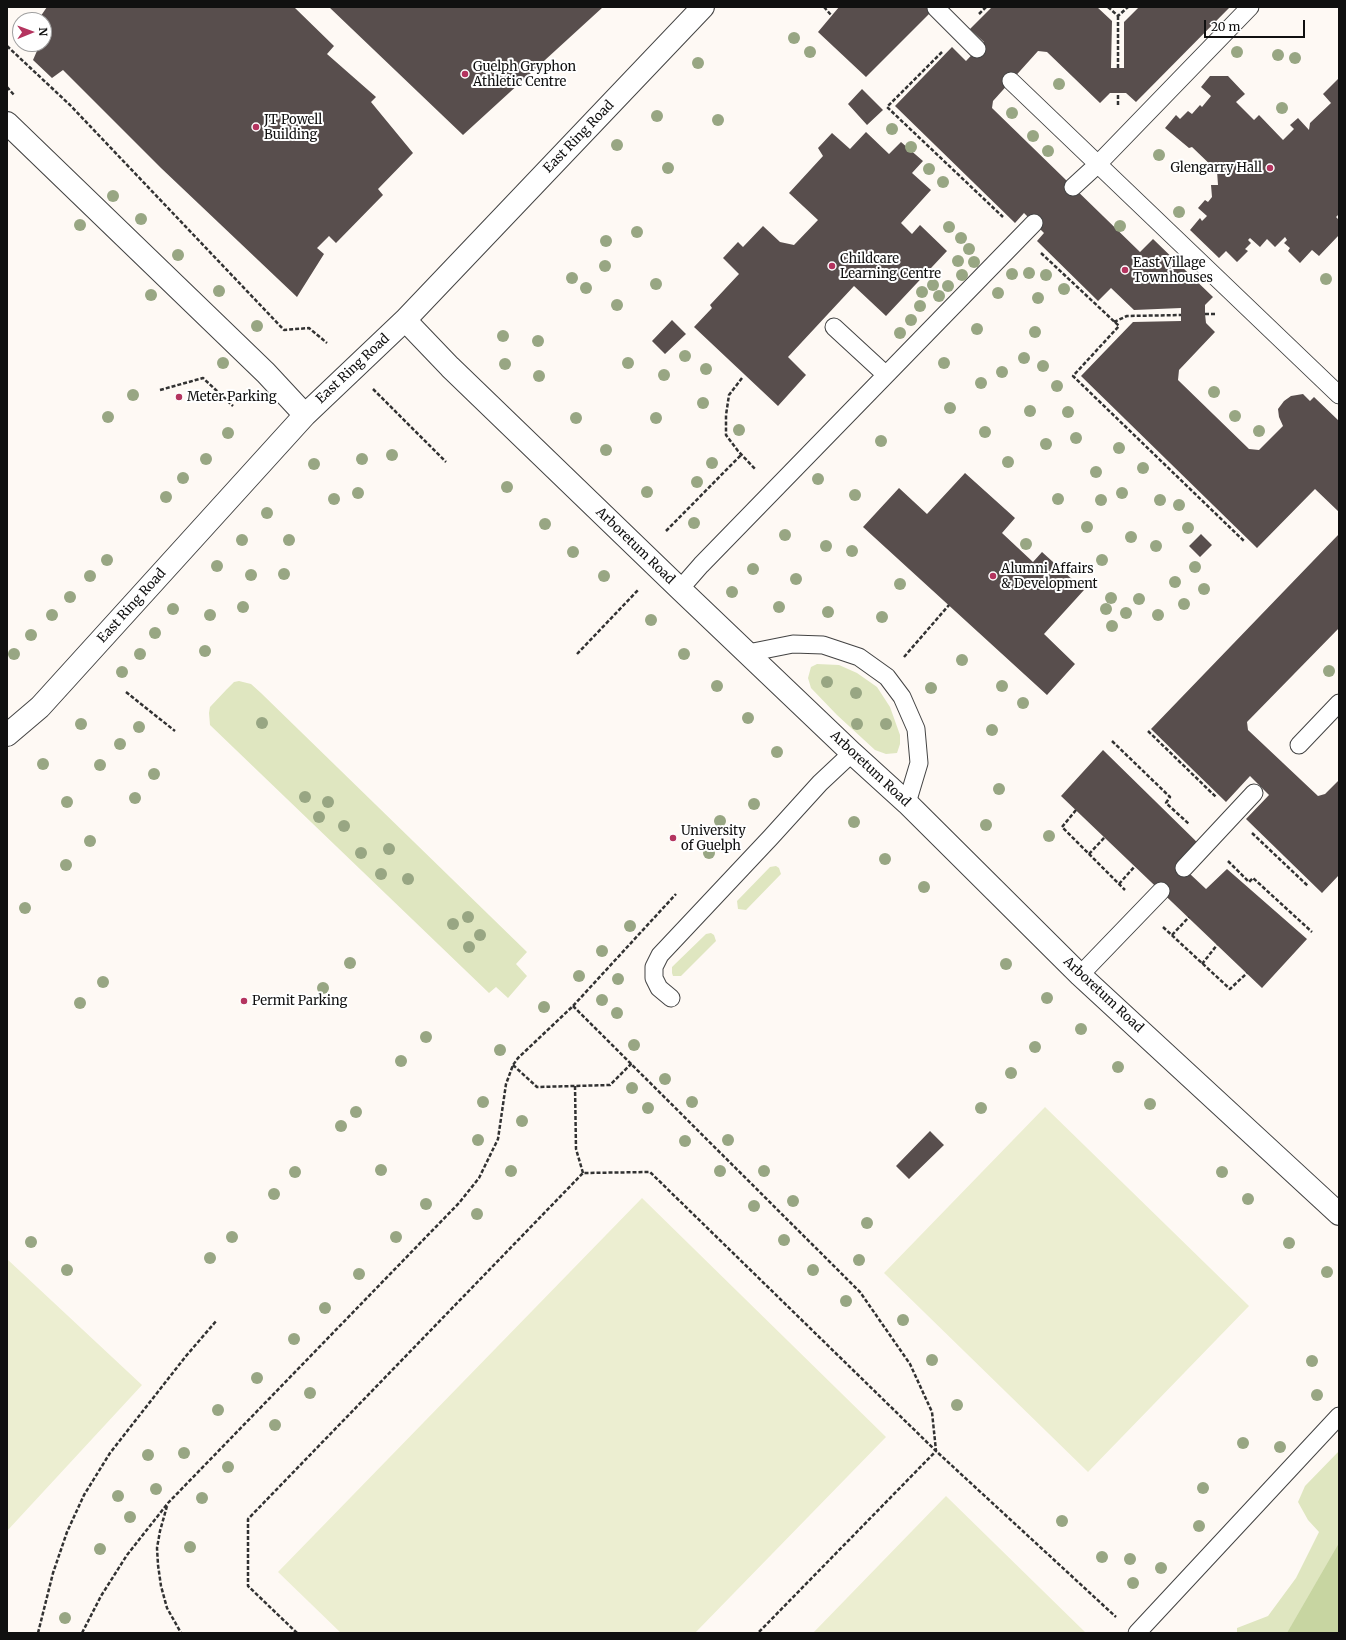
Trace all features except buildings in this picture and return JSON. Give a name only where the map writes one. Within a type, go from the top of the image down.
[{"type":"street","name":"East Ring Road","points":[[7,735],[40,707],[305,415],[405,320],[703,7]]},
{"type":"street","points":[[7,122],[266,373],[305,415]]},
{"type":"street","name":"Arboretum Road","points":[[405,320],[450,367],[680,589],[852,753],[907,803],[1080,975],[1339,1214]]},
{"type":"lane","points":[[1073,186],[1097,165],[1250,7]]},
{"type":"lane","points":[[936,8],[977,49]]},
{"type":"lane","points":[[1011,81],[1097,165],[1339,395]]},
{"type":"lane","points":[[680,589],[701,565],[885,374],[1034,223]]},
{"type":"lane","points":[[834,327],[885,374]]},
{"type":"lane","points":[[748,653],[793,644],[823,645],[859,657],[887,677],[902,697],[916,729],[919,763],[907,803]]},
{"type":"lane","points":[[1299,746],[1339,703]]},
{"type":"lane","points":[[671,998],[659,988],[654,978],[654,967],[660,955],[772,837],[820,783],[852,753]]},
{"type":"lane","points":[[1184,868],[1254,793]]},
{"type":"lane","points":[[1080,975],[1162,891]]},
{"type":"lane","points":[[1137,1633],[1339,1416]]},
{"type":"path","points":[[824,7],[832,15]]},
{"type":"path","points":[[986,7],[962,33],[887,107],[1119,326],[1073,376],[1245,542]]},
{"type":"path","points":[[1108,7],[1118,16],[1118,68]]},
{"type":"path","points":[[1118,16],[1128,7]]},
{"type":"path","points":[[7,46],[70,105],[284,330],[309,328],[327,343]]},
{"type":"path","points":[[1114,322],[1127,316],[1181,315]]},
{"type":"path","points":[[160,390],[203,378],[233,406]]},
{"type":"path","points":[[742,378],[729,395],[726,415],[726,435],[741,455],[774,490]]},
{"type":"path","points":[[373,390],[446,462]]},
{"type":"path","points":[[666,531],[741,455]]},
{"type":"path","points":[[577,654],[643,585]]},
{"type":"path","points":[[887,677],[949,605]]},
{"type":"path","points":[[126,692],[175,730]]},
{"type":"path","points":[[1089,854],[1105,837]]},
{"type":"path","points":[[1119,884],[1135,866]]},
{"type":"path","points":[[82,1633],[101,1596],[127,1555],[168,1503],[459,1203],[479,1178],[498,1139],[506,1084],[513,1065],[518,1058],[573,1006],[676,894]]},
{"type":"path","points":[[1172,935],[1189,917]]},
{"type":"path","points":[[1202,964],[1217,945]]},
{"type":"path","points":[[573,1006],[632,1063],[860,1292],[910,1364],[932,1412],[936,1451]]},
{"type":"path","points":[[513,1065],[537,1087],[610,1085],[632,1063]]},
{"type":"path","points":[[575,1086],[576,1149],[583,1173]]},
{"type":"path","points":[[297,1633],[248,1586],[248,1519],[583,1173],[650,1172],[936,1451],[1118,1619]]},
{"type":"path","points":[[38,1633],[53,1573],[70,1525],[84,1496],[110,1453],[186,1356],[217,1320]]},
{"type":"path","points":[[758,1633],[936,1451]]},
{"type":"path","points":[[168,1503],[157,1548],[158,1565],[161,1586],[167,1608],[181,1633]]},
{"type":"green space","points":[[817,664],[839,665],[857,673],[877,687],[890,707],[900,735],[900,744],[897,753],[886,754],[875,750],[837,715],[811,688],[808,678],[811,667]]},
{"type":"green space","points":[[239,681],[251,684],[261,693],[527,952],[516,964],[527,976],[508,998],[496,987],[489,993],[210,725],[210,707],[234,682]]},
{"type":"green space","points":[[776,866],[779,868],[781,874],[746,910],[738,909],[737,901],[770,867]]},
{"type":"green space","points":[[711,933],[714,935],[716,941],[681,976],[673,976],[672,967],[706,934]]},
{"type":"green space","points":[[1045,1107],[1249,1306],[1088,1472],[884,1273]]},
{"type":"green space","points":[[642,1198],[886,1437],[695,1633],[341,1633],[278,1572]]},
{"type":"green space","points":[[7,1259],[142,1385],[7,1531]]},
{"type":"green space","points":[[1339,1451],[1339,1633],[1237,1633],[1237,1628],[1268,1616],[1296,1578],[1319,1532],[1308,1520],[1298,1502],[1305,1486]]},
{"type":"green space","points":[[946,1496],[1086,1633],[813,1633]]},
{"type":"green space","points":[[1339,1543],[1339,1633],[1287,1633]]},
{"type":"place","name":"Guelph Gryphon Athletic Centre","points":[[465,74]]},
{"type":"place","name":"JT Powell Building","points":[[256,127]]},
{"type":"place","name":"Glengarry Hall","points":[[1270,168]]},
{"type":"place","name":"Childcare Learning Centre","points":[[832,266]]},
{"type":"place","name":"East Village Townhouses","points":[[1125,270]]},
{"type":"place","name":"Meter Parking","points":[[179,397]]},
{"type":"place","name":"Alumni Affairs & Development","points":[[993,576]]},
{"type":"place","name":"University of Guelph","points":[[673,838]]},
{"type":"place","name":"Permit Parking","points":[[244,1001]]}]
